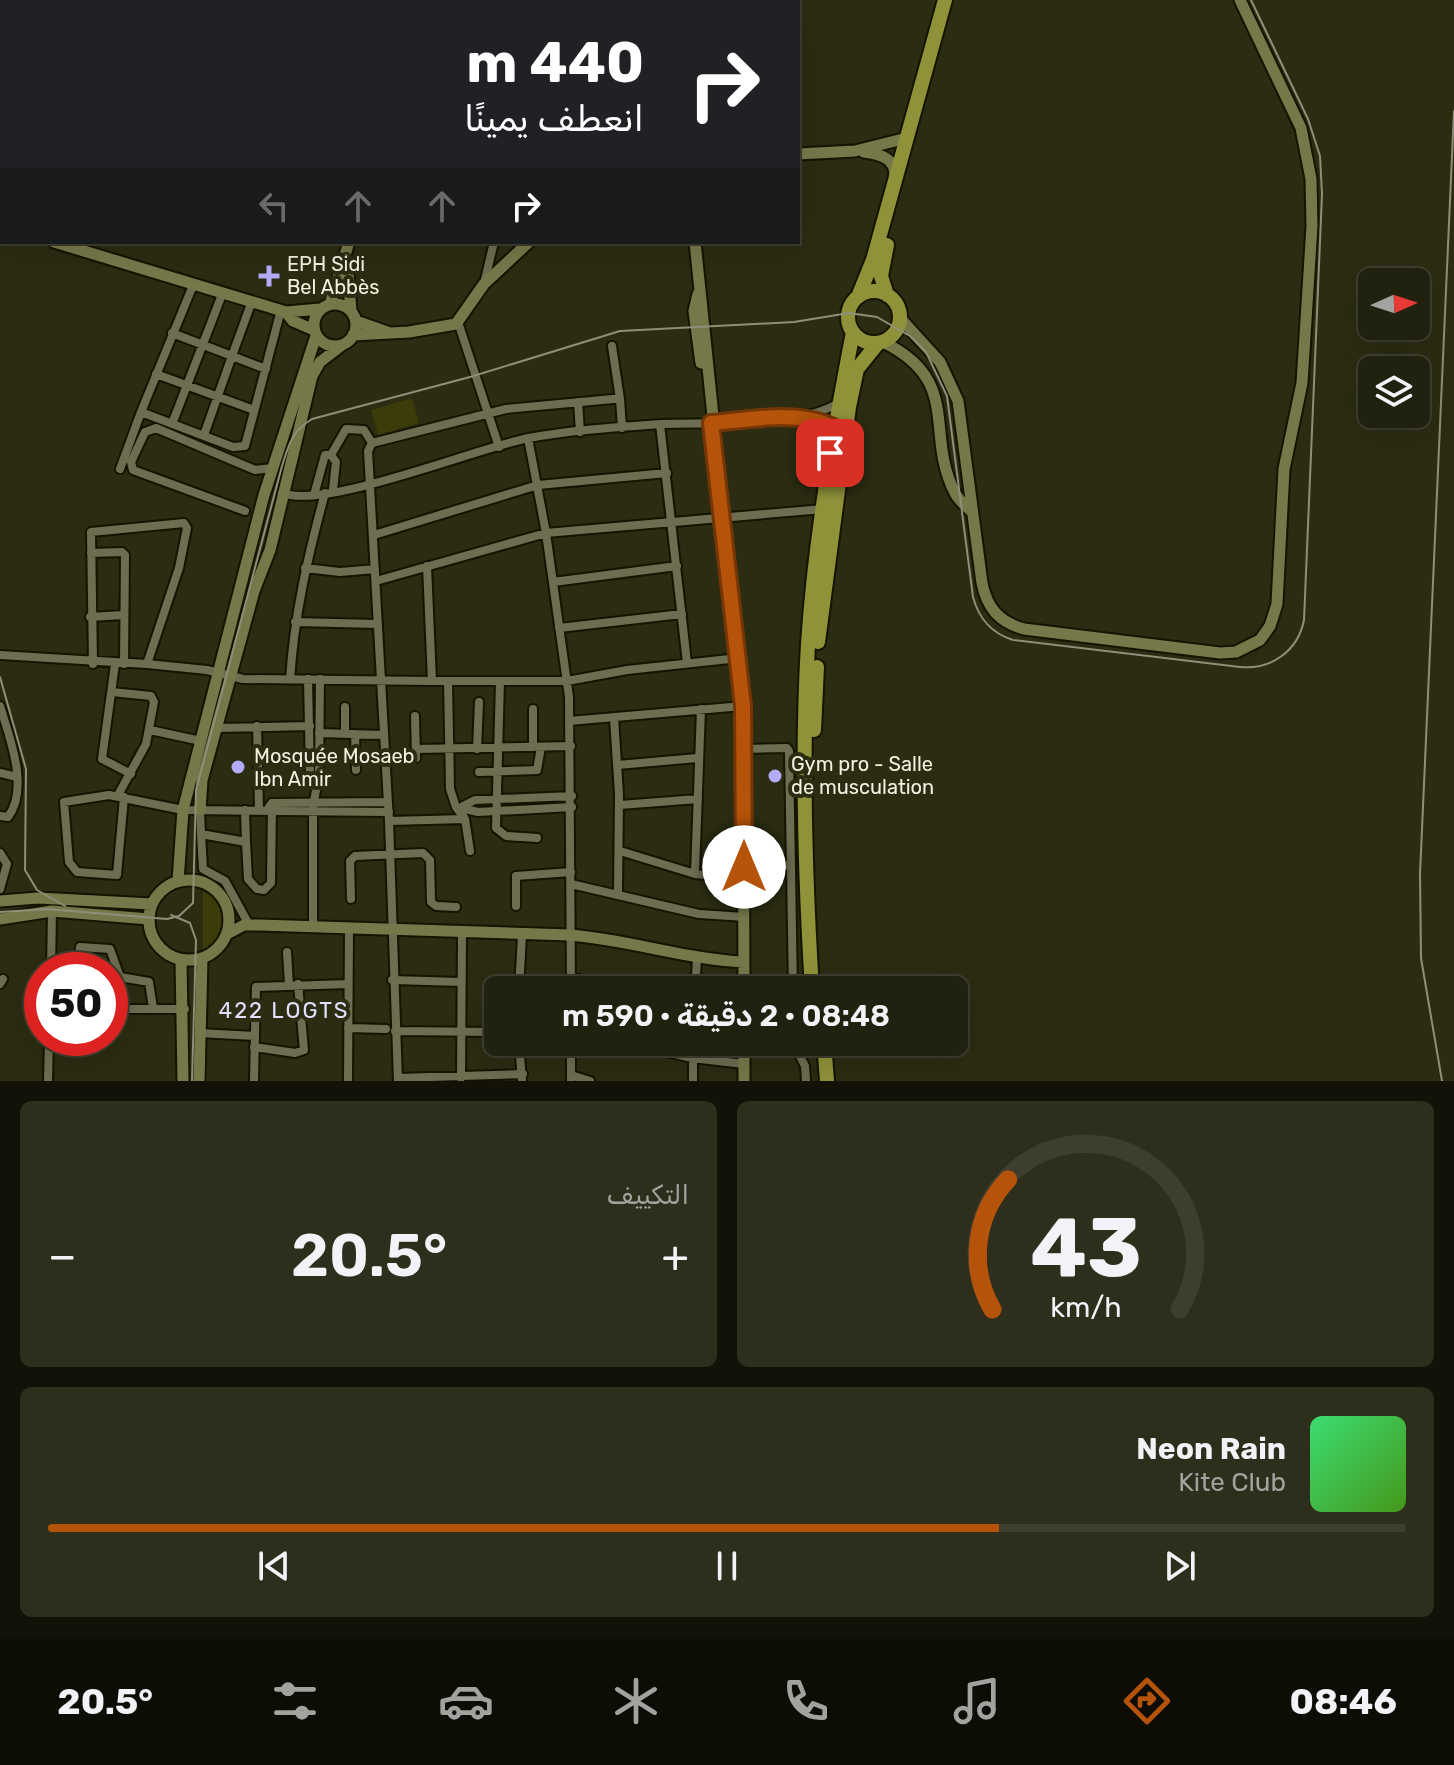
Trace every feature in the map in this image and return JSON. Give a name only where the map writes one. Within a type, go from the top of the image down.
[{"type":"highway","points":[[811,976],[806,872],[806,685],[823,509],[853,332],[848,313],[868,275],[945,0]]},
{"type":"highway","points":[[821,976],[814,791],[818,640],[849,407],[857,369],[880,342],[894,333],[900,318],[881,281],[882,261],[955,0]]},
{"type":"highway","points":[[858,297],[869,292],[887,295]]},
{"type":"highway","points":[[853,332],[864,341],[880,342]]},
{"type":"highway","points":[[816,1056],[817,1081]]},
{"type":"highway","points":[[825,1056],[827,1081]]},
{"type":"main road","points":[[900,318],[932,351],[954,389],[960,411],[984,594],[992,611],[1011,625],[1227,653],[1252,645],[1270,626],[1277,604],[1284,469],[1302,383],[1312,197],[1301,128],[1240,0]]},
{"type":"main road","points":[[800,154],[855,151],[907,138]]},
{"type":"main road","points":[[855,151],[881,155],[890,161],[895,169],[895,185]]},
{"type":"main road","points":[[61,244],[284,311],[341,305],[353,316],[387,333]]},
{"type":"main road","points":[[200,810],[202,780],[254,591],[270,550],[312,376],[320,362],[353,335],[445,328],[458,322],[484,284],[527,244]]},
{"type":"main road","points":[[695,244],[698,293],[695,327],[706,375],[743,706],[744,976]]},
{"type":"main road","points":[[178,881],[183,810],[272,468],[315,333],[314,319],[325,307],[348,248]]},
{"type":"main road","points":[[348,248],[353,335]]},
{"type":"main road","points":[[284,311],[293,321],[315,333],[328,345],[342,345]]},
{"type":"main road","points":[[880,342],[917,364],[932,386],[954,491],[972,512]]},
{"type":"main road","points":[[954,491],[969,488]]},
{"type":"main road","points":[[253,923],[228,911],[213,888],[196,880],[178,881],[159,894],[152,904],[149,919],[155,941],[171,956],[181,960],[202,959],[213,953],[227,934],[253,923],[462,934],[570,935],[615,939],[697,959],[744,962]]},
{"type":"main road","points":[[0,901],[48,898],[152,904]]},
{"type":"main road","points":[[0,919],[52,911],[149,919]]},
{"type":"main road","points":[[227,934],[228,911]]},
{"type":"main road","points":[[199,1081],[202,959]]},
{"type":"main road","points":[[181,960],[185,1009],[183,1081]]},
{"type":"main road","points":[[744,1056],[744,1081]]},
{"type":"street","points":[[484,284],[494,244]]},
{"type":"street","points":[[120,469],[194,283]]},
{"type":"street","points":[[172,424],[223,292]]},
{"type":"street","points":[[204,435],[220,398],[252,301]]},
{"type":"street","points":[[141,412],[241,449],[284,311]]},
{"type":"street","points":[[458,322],[499,447]]},
{"type":"street","points":[[172,333],[266,369]]},
{"type":"street","points":[[612,346],[622,428]]},
{"type":"street","points":[[156,374],[254,410]]},
{"type":"street","points":[[521,1056],[523,1078],[398,1079],[390,1030],[392,931],[389,817],[368,451],[372,443],[506,409],[620,399]]},
{"type":"street","points":[[578,402],[580,432]]},
{"type":"street","points":[[282,493],[296,497],[370,484],[528,438],[660,424],[789,418],[820,413],[840,402]]},
{"type":"street","points":[[789,418],[821,421],[835,428]]},
{"type":"street","points":[[660,424],[687,663]]},
{"type":"street","points":[[245,511],[133,470],[131,462],[145,432],[156,428],[255,470],[272,468]]},
{"type":"street","points":[[314,495],[322,457],[331,455],[346,429],[364,430],[372,443]]},
{"type":"street","points":[[528,438],[546,533],[567,681],[572,796],[571,976]]},
{"type":"street","points":[[290,680],[295,622],[305,568],[336,462],[331,455]]},
{"type":"street","points":[[374,535],[538,485],[667,473]]},
{"type":"street","points":[[376,581],[546,533],[823,509]]},
{"type":"street","points":[[93,664],[90,617],[94,530],[186,524],[179,568],[147,664]]},
{"type":"street","points":[[91,553],[124,553],[120,664],[112,692],[102,759],[131,774]]},
{"type":"street","points":[[427,566],[432,681]]},
{"type":"street","points":[[553,582],[677,566]]},
{"type":"street","points":[[305,568],[340,572],[375,569]]},
{"type":"street","points":[[559,628],[682,614]]},
{"type":"street","points":[[90,617],[123,615]]},
{"type":"street","points":[[295,622],[377,624]]},
{"type":"street","points":[[0,655],[93,664],[147,664],[231,676],[290,680],[432,681],[567,681],[739,658]]},
{"type":"street","points":[[308,679],[310,775],[314,788]]},
{"type":"street","points":[[313,928],[313,800],[319,775],[320,679]]},
{"type":"street","points":[[448,681],[451,797],[465,819],[470,851]]},
{"type":"street","points":[[500,681],[496,828],[499,834],[537,838]]},
{"type":"street","points":[[112,692],[151,696],[154,702],[150,730],[121,796],[117,875],[77,872],[69,862],[64,802],[121,796],[183,810],[314,811],[465,819]]},
{"type":"street","points":[[477,749],[479,702]]},
{"type":"street","points":[[0,706],[18,766],[13,810],[8,817],[0,816]]},
{"type":"street","points":[[569,721],[743,706]]},
{"type":"street","points":[[345,707],[356,770]]},
{"type":"street","points":[[479,772],[539,769],[533,709]]},
{"type":"street","points":[[695,874],[701,709]]},
{"type":"street","points":[[415,716],[416,754],[449,749],[571,746]]},
{"type":"street","points":[[614,718],[620,805],[618,893]]},
{"type":"street","points":[[245,810],[248,879],[257,889],[264,890],[271,883],[267,810],[257,726]]},
{"type":"street","points":[[216,728],[308,726],[350,734],[383,735]]},
{"type":"street","points":[[150,730],[201,741]]},
{"type":"street","points":[[744,749],[787,748],[789,751],[793,976]]},
{"type":"street","points":[[618,765],[697,758]]},
{"type":"street","points":[[0,773],[17,777]]},
{"type":"street","points":[[459,807],[469,800],[572,796]]},
{"type":"street","points":[[620,805],[698,799]]},
{"type":"street","points":[[267,810],[313,800],[388,802]]},
{"type":"street","points":[[459,807],[470,811],[572,807]]},
{"type":"street","points":[[200,810],[203,869],[225,881],[253,923]]},
{"type":"street","points":[[201,834],[246,842]]},
{"type":"street","points":[[620,851],[695,874],[789,869],[806,872]]},
{"type":"street","points":[[0,853],[7,864],[0,889]]},
{"type":"street","points":[[351,899],[352,858],[426,854],[431,902],[436,906],[456,907]]},
{"type":"street","points":[[516,906],[516,876],[571,872]]},
{"type":"street","points":[[571,884],[699,914],[745,917]]},
{"type":"street","points":[[51,952],[52,911]]},
{"type":"street","points":[[348,1081],[349,929]]},
{"type":"street","points":[[461,1078],[462,934]]},
{"type":"street","points":[[520,976],[522,935]]},
{"type":"street","points":[[80,952],[80,947],[110,949],[111,952]]},
{"type":"street","points":[[254,1047],[295,1053],[304,1050],[287,952]]},
{"type":"street","points":[[696,976],[697,959]]},
{"type":"street","points":[[128,978],[149,982],[153,1008]]},
{"type":"street","points":[[392,980],[461,982]]},
{"type":"street","points":[[254,1081],[256,987],[348,984]]},
{"type":"street","points":[[128,1009],[185,1009]]},
{"type":"street","points":[[348,1028],[484,1031]]},
{"type":"street","points":[[199,1033],[255,1036]]},
{"type":"street","points":[[48,1081],[49,1056]]},
{"type":"street","points":[[571,1056],[571,1078],[590,1081]]},
{"type":"street","points":[[684,1056],[744,1064]]},
{"type":"street","points":[[800,1056],[805,1066],[806,1081]]},
{"type":"street","points":[[692,1058],[693,1081]]},
{"type":"shaded area","points":[[412,398],[419,423],[378,435],[371,410]]},
{"type":"shaded area","points":[[203,891],[217,904],[222,921],[217,938],[203,951]]},
{"type":"tram line","points":[[0,912],[47,909],[167,919],[179,916],[193,903],[196,790],[282,466],[289,445],[300,428],[312,419],[470,377],[620,331],[794,322],[849,313],[877,317],[910,336],[926,352],[947,396],[973,597],[982,618],[992,629],[1013,640],[1240,667],[1262,665],[1281,656],[1296,641],[1304,620],[1322,194],[1320,156],[1308,119],[1251,0]]},
{"type":"tram line","points":[[0,677],[26,769],[25,870],[37,890],[65,906]]},
{"type":"tram line","points":[[171,915],[190,923],[196,940],[192,1081]]},
{"type":"railway","points":[[1442,1081],[1421,958],[1420,874],[1454,111]]},
{"type":"place","name":"EPH Sidi Bel Abbès","points":[[269,276]]},
{"type":"place","name":"Mosquée Mosaeb Ibn Amir","points":[[238,767]]},
{"type":"place","name":"Gym pro - Salle de musculation","points":[[775,776]]},
{"type":"district","name":"422 LOGTS","points":[[284,1010]]},
{"type":"route","points":[[744,867],[743,706],[711,423],[789,418],[821,421],[835,428],[830,453]]}]
